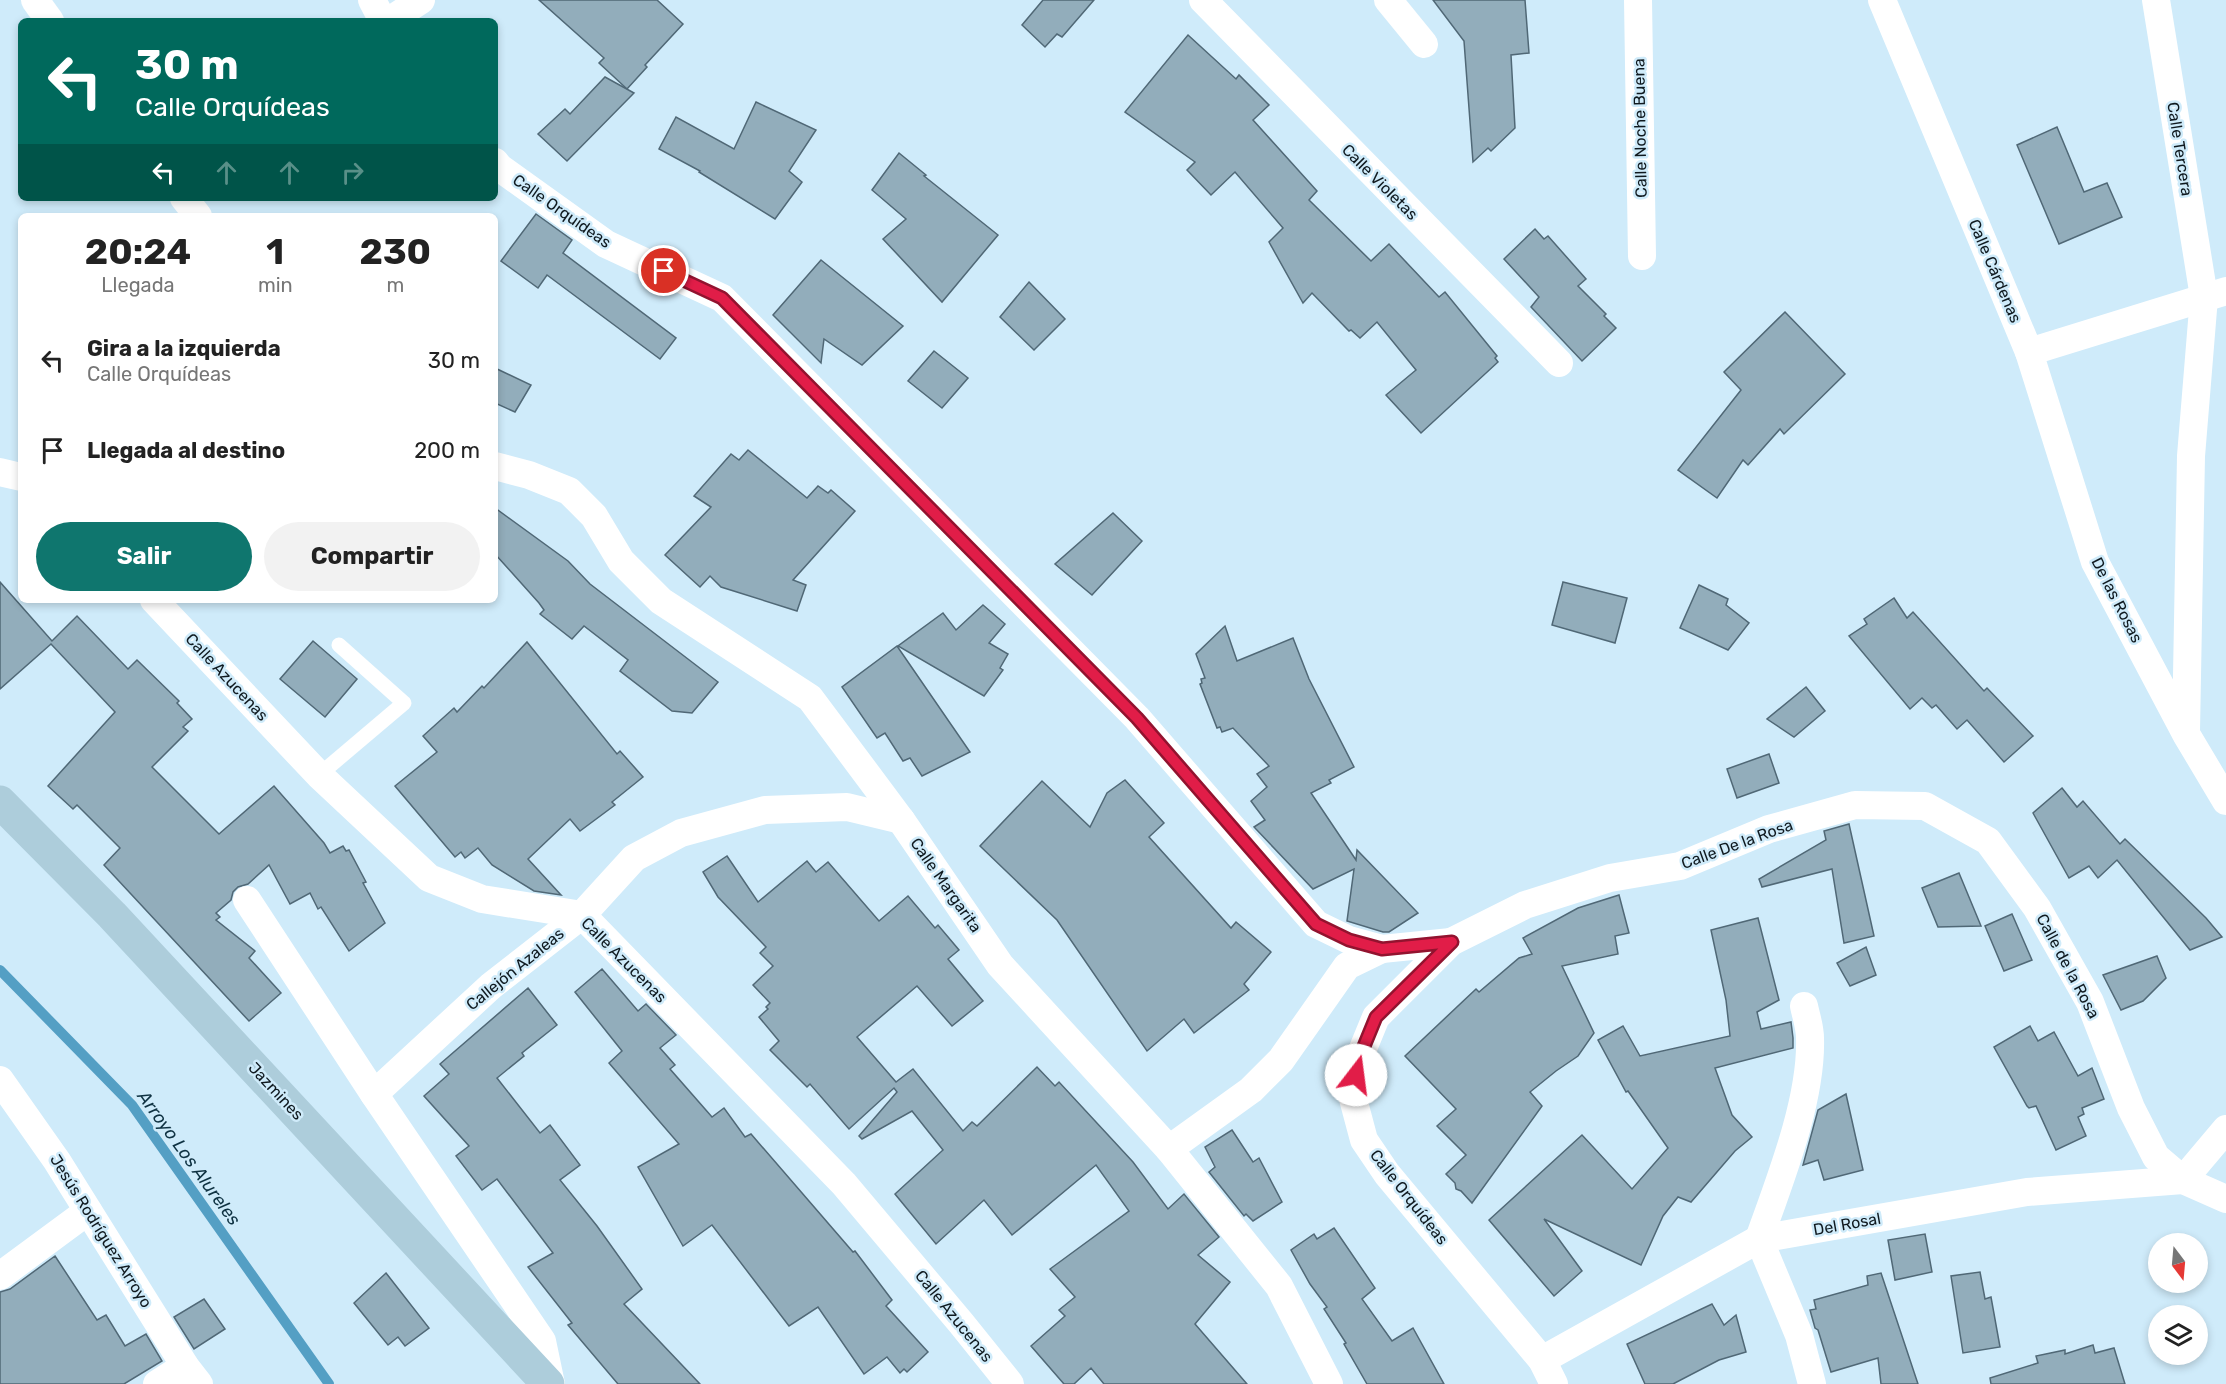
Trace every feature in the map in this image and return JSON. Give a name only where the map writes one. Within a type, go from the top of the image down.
[{"type":"main road","name":"Jazmines","points":[[0,802],[112,915],[549,1384]]},
{"type":"street","points":[[35,0],[48,18]]},
{"type":"street","points":[[372,0],[381,18]]},
{"type":"street","points":[[393,18],[420,0]]},
{"type":"street","name":"Calle Violetas","points":[[1203,0],[1558,363]]},
{"type":"street","points":[[1388,0],[1424,44]]},
{"type":"street","name":"Calle Noche Buena","points":[[1638,0],[1641,256]]},
{"type":"street","name":"Calle Cárdenas","points":[[1882,0],[2029,352]]},
{"type":"street","name":"Calle Tercera","points":[[2156,0],[2215,294],[2191,456],[2186,734]]},
{"type":"street","name":"Calle Orquídeas","points":[[498,166],[606,244],[722,298],[1137,718],[1316,924],[1349,940],[1382,949],[1452,942]]},
{"type":"street","points":[[186,201],[196,213]]},
{"type":"street","points":[[2029,352],[2215,294]]},
{"type":"street","name":"De las Rosas","points":[[2029,352],[2095,562],[2186,734],[2226,801]]},
{"type":"street","name":"Calle Margarita","points":[[498,467],[529,475],[569,491],[594,516],[621,561],[661,601],[810,698],[901,820],[1000,965],[1169,1149],[1279,1286],[1329,1384]]},
{"type":"street","points":[[0,472],[18,476]]},
{"type":"street","name":"Calle Azucenas","points":[[157,603],[319,775],[429,878],[482,899],[582,915],[844,1184],[1010,1384]]},
{"type":"street","name":"Calle De la Rosa","points":[[1452,942],[1525,906],[1610,878],[1680,866],[1769,829],[1855,805],[1925,806]]},
{"type":"street","name":"Calle de la Rosa","points":[[1925,806],[1988,841],[2037,908],[2090,1002],[2131,1108],[2156,1157],[2183,1180],[2226,1199]]},
{"type":"street","name":"Callejón Azaleas","points":[[374,1094],[491,986],[582,915],[634,858],[681,833],[765,810],[848,807],[901,820]]},
{"type":"street","points":[[247,900],[374,1094],[542,1341],[549,1384]]},
{"type":"street","name":"Calle Orquídeas","points":[[1452,942],[1376,1017],[1360,1056],[1352,1095],[1364,1140],[1387,1174],[1548,1372]]},
{"type":"street","points":[[1169,1149],[1251,1090],[1281,1060],[1347,966],[1382,949]]},
{"type":"street","points":[[1804,1006],[1810,1036],[1808,1079],[1787,1159],[1759,1239],[1799,1335],[1812,1384]]},
{"type":"street","name":"Jesús Rodríguez Arroyo","points":[[0,1080],[57,1161],[192,1375]]},
{"type":"street","points":[[2183,1180],[2226,1129]]},
{"type":"street","name":"Del Rosal","points":[[1548,1372],[1759,1239],[2027,1192],[2183,1180]]},
{"type":"street","points":[[0,1276],[88,1210]]},
{"type":"street","points":[[157,1384],[192,1375]]},
{"type":"lane","points":[[319,775],[404,703],[339,645]]},
{"type":"building","points":[[539,0],[657,0],[683,24],[645,65],[647,67],[627,89],[599,63],[604,58]]},
{"type":"building","points":[[1043,0],[1094,0],[1062,37],[1057,34],[1045,47],[1022,25]]},
{"type":"building","points":[[1433,0],[1525,0],[1529,53],[1511,55],[1515,128],[1491,151],[1488,148],[1473,162],[1464,41]]},
{"type":"building","points":[[1188,35],[1236,79],[1239,75],[1269,105],[1253,120],[1317,191],[1309,200],[1371,261],[1389,244],[1439,297],[1445,292],[1497,356],[1495,358],[1498,362],[1421,433],[1386,395],[1416,370],[1377,322],[1360,338],[1351,330],[1349,331],[1312,293],[1303,303],[1269,242],[1283,228],[1235,172],[1211,195],[1187,170],[1195,162],[1125,112]]},
{"type":"building","points":[[605,77],[634,93],[567,161],[538,134],[565,109],[570,114]]},
{"type":"building","points":[[756,102],[816,130],[789,171],[802,182],[775,219],[700,171],[659,149],[676,117],[734,149]]},
{"type":"building","points":[[2057,127],[2084,192],[2107,183],[2122,217],[2059,244],[2017,145]]},
{"type":"building","points":[[899,153],[998,235],[942,302],[883,239],[906,219],[872,190]]},
{"type":"building","points":[[536,214],[572,240],[563,253],[676,338],[660,359],[547,275],[538,288],[501,261]]},
{"type":"building","points":[[1535,229],[1544,239],[1548,236],[1586,279],[1578,286],[1606,314],[1604,316],[1616,328],[1582,361],[1531,307],[1539,297],[1504,259]]},
{"type":"building","points":[[821,260],[903,326],[862,365],[824,339],[821,363],[773,315]]},
{"type":"building","points":[[1029,282],[1065,319],[1034,350],[1000,317]]},
{"type":"building","points":[[1785,312],[1845,374],[1784,434],[1780,429],[1748,465],[1743,460],[1717,498],[1678,470],[1741,390],[1724,372]]},
{"type":"building","points":[[934,351],[968,378],[942,408],[908,381]]},
{"type":"building","points":[[498,369],[531,385],[515,412],[498,404]]},
{"type":"building","points":[[748,450],[807,498],[818,486],[828,493],[831,490],[855,511],[793,580],[806,585],[797,611],[721,587],[710,576],[700,587],[665,555],[711,507],[694,496],[731,454],[739,460]]},
{"type":"building","points":[[498,510],[568,561],[590,584],[718,682],[692,713],[672,711],[620,671],[628,660],[584,626],[572,639],[540,614],[544,610],[498,557]]},
{"type":"building","points":[[1113,513],[1142,541],[1092,595],[1055,564]]},
{"type":"building","points":[[0,582],[52,641],[77,616],[128,669],[137,660],[179,701],[177,703],[192,719],[183,727],[188,731],[152,767],[219,834],[274,786],[324,843],[330,853],[343,846],[346,851],[349,850],[366,882],[363,883],[385,923],[349,951],[321,907],[318,909],[310,893],[290,904],[269,865],[248,884],[238,887],[233,892],[231,900],[216,913],[220,917],[216,920],[255,951],[249,958],[281,993],[249,1021],[104,865],[120,848],[77,805],[73,809],[48,786],[115,712],[51,644],[0,689]]},
{"type":"building","points":[[1563,582],[1627,598],[1615,643],[1552,625]]},
{"type":"building","points":[[1699,585],[1728,599],[1726,605],[1749,623],[1728,650],[1680,628]]},
{"type":"building","points":[[1894,598],[1907,618],[1913,612],[1984,691],[1987,688],[2033,736],[2004,762],[1967,720],[1957,729],[1936,705],[1932,708],[1922,698],[1910,709],[1849,636],[1867,624],[1864,619]]},
{"type":"building","points":[[983,605],[1005,624],[989,643],[1008,654],[1000,668],[1003,670],[984,696],[898,646],[943,613],[956,630]]},
{"type":"building","points":[[1225,626],[1237,661],[1293,638],[1309,679],[1354,767],[1329,780],[1331,783],[1311,793],[1356,860],[1357,850],[1418,913],[1389,932],[1347,921],[1354,869],[1313,889],[1254,827],[1265,820],[1251,801],[1267,787],[1257,774],[1269,766],[1233,728],[1222,732],[1220,727],[1217,728],[1200,684],[1201,679],[1205,678],[1196,654]]},
{"type":"building","points":[[313,641],[357,679],[325,717],[280,679]]},
{"type":"building","points":[[527,642],[617,754],[620,751],[643,777],[612,802],[615,805],[580,831],[570,819],[528,859],[561,895],[534,891],[492,865],[478,848],[465,858],[461,852],[455,857],[395,786],[437,752],[423,736],[454,708],[457,712],[482,686],[484,688]]},
{"type":"building","points":[[897,646],[970,752],[922,776],[910,758],[903,761],[885,733],[877,738],[842,687]]},
{"type":"building","points":[[1806,687],[1825,711],[1794,737],[1767,719]]},
{"type":"building","points":[[1769,754],[1779,783],[1737,798],[1727,769]]},
{"type":"building","points":[[1125,780],[1164,823],[1149,837],[1231,928],[1236,922],[1271,952],[1244,984],[1249,990],[1194,1033],[1184,1019],[1147,1051],[1057,920],[980,846],[1042,781],[1090,827],[1107,793]]},
{"type":"building","points":[[2062,788],[2077,807],[2083,801],[2120,844],[2125,839],[2206,918],[2222,937],[2190,950],[2117,860],[2098,878],[2089,866],[2069,878],[2033,813]]},
{"type":"building","points":[[1849,824],[1874,936],[1844,943],[1832,869],[1762,887],[1759,879],[1826,840],[1824,831]]},
{"type":"building","points":[[727,856],[758,902],[807,861],[816,872],[828,862],[879,921],[908,896],[935,928],[938,925],[959,950],[948,959],[983,1001],[952,1026],[917,986],[857,1037],[896,1082],[913,1069],[963,1131],[972,1122],[977,1126],[1037,1067],[1055,1086],[1059,1082],[1133,1162],[1168,1209],[1184,1194],[1219,1237],[1198,1255],[1230,1282],[1195,1324],[1247,1384],[1104,1384],[1091,1368],[1074,1384],[1064,1384],[1031,1346],[1065,1316],[1059,1310],[1075,1297],[1050,1269],[1129,1211],[1096,1165],[1012,1235],[984,1200],[936,1244],[895,1194],[943,1150],[912,1111],[862,1139],[859,1136],[897,1092],[894,1088],[849,1129],[810,1084],[807,1087],[770,1050],[779,1041],[759,1017],[768,1009],[766,1007],[770,1003],[753,985],[773,966],[760,953],[766,947],[718,897],[703,872]]},
{"type":"building","points":[[1959,873],[1981,926],[1938,927],[1922,888]]},
{"type":"building","points":[[1619,895],[1629,933],[1615,936],[1618,954],[1562,966],[1594,1033],[1578,1056],[1530,1092],[1542,1106],[1472,1203],[1456,1189],[1455,1183],[1446,1174],[1466,1155],[1437,1126],[1456,1109],[1405,1056],[1476,989],[1479,992],[1519,958],[1532,954],[1523,938],[1578,908]]},
{"type":"building","points":[[2012,914],[2032,960],[2004,971],[1985,926]]},
{"type":"building","points":[[1758,918],[1779,1000],[1757,1012],[1761,1029],[1791,1022],[1793,1048],[1715,1068],[1732,1115],[1752,1137],[1735,1151],[1691,1202],[1678,1197],[1663,1216],[1641,1265],[1544,1219],[1582,1271],[1554,1296],[1489,1220],[1582,1135],[1632,1189],[1668,1148],[1628,1091],[1626,1092],[1598,1040],[1623,1026],[1640,1056],[1730,1036],[1726,1000],[1711,930]]},
{"type":"building","points":[[1866,947],[1876,975],[1850,986],[1837,963]]},
{"type":"building","points":[[2157,956],[2166,978],[2143,1001],[2121,1010],[2103,975]]},
{"type":"building","points":[[602,969],[638,1011],[646,1004],[676,1035],[660,1048],[675,1065],[670,1069],[712,1117],[724,1108],[745,1137],[751,1134],[853,1252],[855,1251],[892,1300],[886,1306],[928,1352],[907,1372],[904,1369],[900,1373],[887,1357],[864,1374],[818,1307],[789,1326],[712,1225],[683,1246],[638,1167],[679,1144],[609,1063],[622,1051],[575,992]]},
{"type":"building","points":[[528,988],[557,1025],[522,1053],[524,1056],[497,1078],[540,1133],[550,1125],[580,1165],[560,1180],[597,1226],[642,1289],[624,1304],[700,1384],[618,1384],[568,1325],[572,1323],[528,1267],[553,1253],[497,1179],[482,1190],[456,1156],[469,1146],[424,1096],[449,1074],[440,1064]]},
{"type":"building","points":[[2030,1026],[2038,1041],[2054,1032],[2078,1076],[2092,1068],[2104,1099],[2082,1108],[2084,1114],[2078,1117],[2086,1136],[2056,1150],[2036,1106],[2029,1108],[2027,1106],[1994,1047]]},
{"type":"building","points":[[1846,1094],[1863,1170],[1824,1180],[1818,1160],[1803,1165],[1818,1110]]},
{"type":"building","points":[[1232,1130],[1253,1162],[1259,1158],[1282,1202],[1253,1221],[1246,1214],[1244,1216],[1209,1172],[1215,1167],[1205,1147]]},
{"type":"building","points":[[1334,1228],[1375,1288],[1362,1299],[1392,1341],[1413,1328],[1444,1384],[1367,1384],[1344,1344],[1346,1343],[1324,1309],[1327,1307],[1310,1284],[1291,1250],[1314,1234],[1317,1239]]},
{"type":"building","points":[[1925,1234],[1932,1272],[1895,1280],[1888,1240]]},
{"type":"building","points":[[55,1256],[97,1320],[106,1315],[125,1346],[146,1334],[162,1361],[124,1384],[0,1384],[0,1292],[10,1289]]},
{"type":"building","points":[[1980,1272],[1985,1299],[1991,1297],[2000,1347],[1963,1353],[1951,1276]]},
{"type":"building","points":[[386,1273],[429,1328],[405,1346],[398,1337],[388,1345],[354,1303]]},
{"type":"building","points":[[1881,1273],[1918,1384],[1881,1384],[1878,1358],[1831,1372],[1818,1330],[1815,1328],[1810,1310],[1816,1309],[1814,1300],[1868,1285],[1867,1276]]},
{"type":"building","points":[[204,1299],[225,1329],[194,1349],[174,1317]]},
{"type":"building","points":[[1712,1304],[1724,1325],[1736,1315],[1746,1352],[1719,1360],[1673,1384],[1645,1384],[1627,1344]]},
{"type":"building","points":[[2093,1345],[2095,1353],[2114,1348],[2125,1384],[1991,1384],[1990,1378],[2038,1363],[2036,1356],[2065,1350],[2065,1354]]},
{"type":"waterway","name":"Arroyo Los Alureles","points":[[0,970],[132,1105],[329,1384]]},
{"type":"route","points":[[664,271],[722,298],[1137,718],[1316,924],[1349,940],[1382,949],[1452,942],[1376,1017],[1360,1056],[1356,1075]]}]
